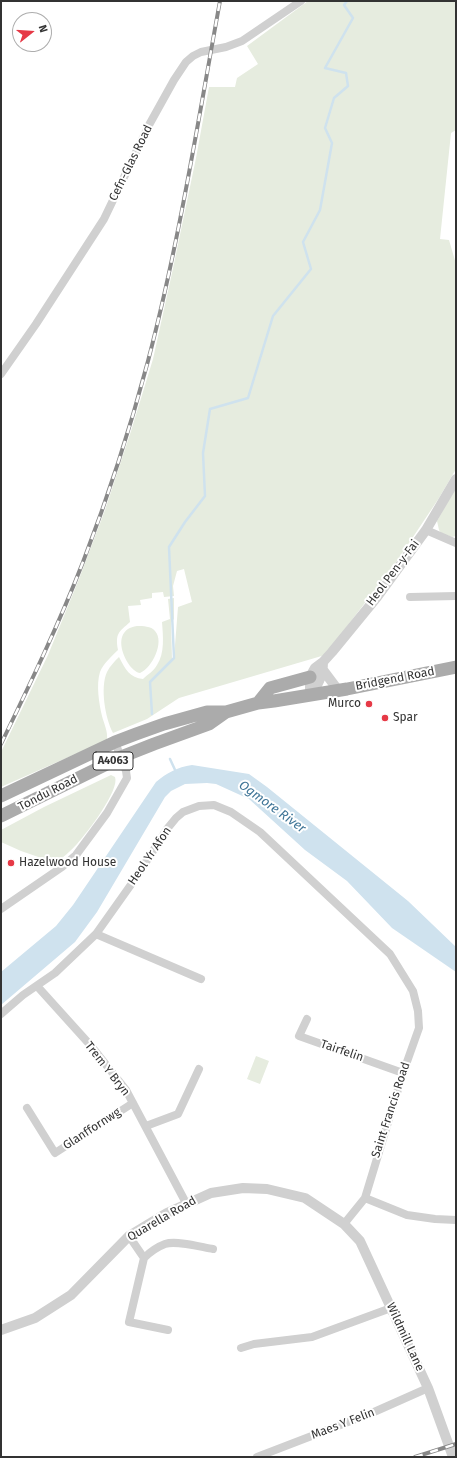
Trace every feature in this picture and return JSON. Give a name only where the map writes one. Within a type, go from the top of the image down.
[{"type":"main road","name":"Bridgend Road","points":[[310,695],[456,667]]},
{"type":"main road","points":[[258,703],[270,688],[310,676]]},
{"type":"main road","name":"Tondu Road","points":[[1,796],[115,742],[164,724],[207,712],[226,712],[258,703],[310,695]]},
{"type":"main road","name":"Tondu Road","points":[[1,816],[121,757],[209,724],[226,712]]},
{"type":"street","name":"Cefn-Glas Road","points":[[1,374],[36,324],[104,219],[149,124],[186,62],[201,52],[226,47],[242,41],[301,1]]},
{"type":"street","name":"Heol Pen-y-Fai","points":[[310,695],[319,683],[323,666],[377,597],[426,530],[456,479]]},
{"type":"street","points":[[426,530],[456,543]]},
{"type":"street","points":[[410,597],[456,596]]},
{"type":"street","name":"Heol Pen-y-Fai","points":[[310,676],[315,668],[323,666]]},
{"type":"street","points":[[323,666],[338,690]]},
{"type":"street","points":[[310,676],[310,695]]},
{"type":"street","points":[[1,909],[62,867],[82,848],[107,813],[125,784],[127,774],[115,742]]},
{"type":"street","name":"Heol Yr Afon","points":[[1,1014],[23,995],[55,973],[96,934],[176,818],[183,812],[199,806],[214,805],[231,812],[260,832],[367,932],[390,954],[413,991]]},
{"type":"street","points":[[96,934],[201,979]]},
{"type":"street","name":"Trem Y Bryn","points":[[37,986],[92,1047],[126,1090],[186,1203]]},
{"type":"street","name":"Saint Francis Road","points":[[344,1224],[365,1198],[418,1028],[418,1011],[413,991]]},
{"type":"street","name":"Tairfelin","points":[[307,1019],[299,1036],[403,1073]]},
{"type":"street","points":[[146,1126],[178,1114],[199,1069]]},
{"type":"street","name":"Glanffornwg","points":[[27,1108],[55,1153],[133,1102]]},
{"type":"street","name":"Quarella Road","points":[[1,1330],[35,1318],[71,1295],[129,1236],[186,1203],[211,1193],[243,1188],[267,1189],[305,1198],[344,1224]]},
{"type":"street","points":[[365,1198],[408,1215],[456,1220]]},
{"type":"street","name":"Wildmill Lane","points":[[344,1224],[360,1241],[428,1388],[453,1457]]},
{"type":"street","points":[[129,1236],[144,1258]]},
{"type":"street","points":[[168,1330],[129,1322],[144,1258],[152,1251],[166,1243],[176,1243],[213,1249]]},
{"type":"street","points":[[241,1348],[254,1344],[312,1337],[391,1308]]},
{"type":"street","name":"Maes Y Felin","points":[[257,1457],[374,1412],[428,1388]]},
{"type":"shaded area","points":[[308,1],[456,1],[456,130],[451,133],[440,239],[449,240],[456,264],[456,469],[439,498],[397,561],[325,655],[179,698],[147,719],[113,733],[110,727],[104,702],[104,686],[107,672],[119,657],[128,672],[135,677],[143,679],[154,669],[160,660],[162,650],[162,622],[170,619],[168,599],[174,598],[174,619],[171,622],[172,659],[174,658],[178,607],[192,602],[184,569],[177,571],[173,586],[174,596],[164,597],[163,592],[152,593],[152,598],[140,600],[141,605],[128,606],[130,622],[119,633],[117,640],[118,650],[101,669],[98,683],[98,694],[107,740],[1,787],[1,752],[48,655],[79,579],[105,510],[153,359],[196,158],[209,87],[235,87],[237,78],[258,64],[247,46]]},
{"type":"shaded area","points":[[456,487],[456,536],[452,537],[441,533],[437,521]]},
{"type":"shaded area","points":[[137,626],[153,629],[158,636],[159,642],[153,660],[149,666],[140,673],[135,671],[125,658],[121,642],[123,635],[128,629]]},
{"type":"shaded area","points":[[111,775],[115,777],[113,791],[102,811],[88,831],[70,852],[56,863],[21,851],[1,842],[1,830],[44,807]]},
{"type":"shaded area","points":[[256,1056],[269,1061],[260,1084],[247,1079]]},
{"type":"water","name":"Ogmore River","points":[[192,765],[249,774],[267,787],[408,901],[456,947],[456,972],[392,928],[347,881],[305,850],[249,799],[216,784],[185,784],[171,791],[165,797],[97,912],[75,942],[1,1005],[1,972],[56,926],[73,905],[156,782],[172,771]]},
{"type":"waterway","points":[[152,714],[150,682],[174,658],[169,547],[185,522],[205,496],[203,453],[210,409],[248,398],[273,316],[311,269],[303,242],[320,210],[332,143],[325,128],[334,98],[348,86],[346,73],[325,68],[353,18],[344,5],[347,1]]},
{"type":"waterway","points":[[170,759],[176,772]]},
{"type":"railway","points":[[1,744],[44,654],[74,585],[101,513],[134,412],[159,317],[179,227],[220,1]]},
{"type":"railway","points":[[415,1457],[456,1444]]},
{"type":"place","name":"Murco","points":[[369,704]]},
{"type":"place","name":"Spar","points":[[385,718]]},
{"type":"place","name":"Hazelwood House","points":[[11,863]]}]
